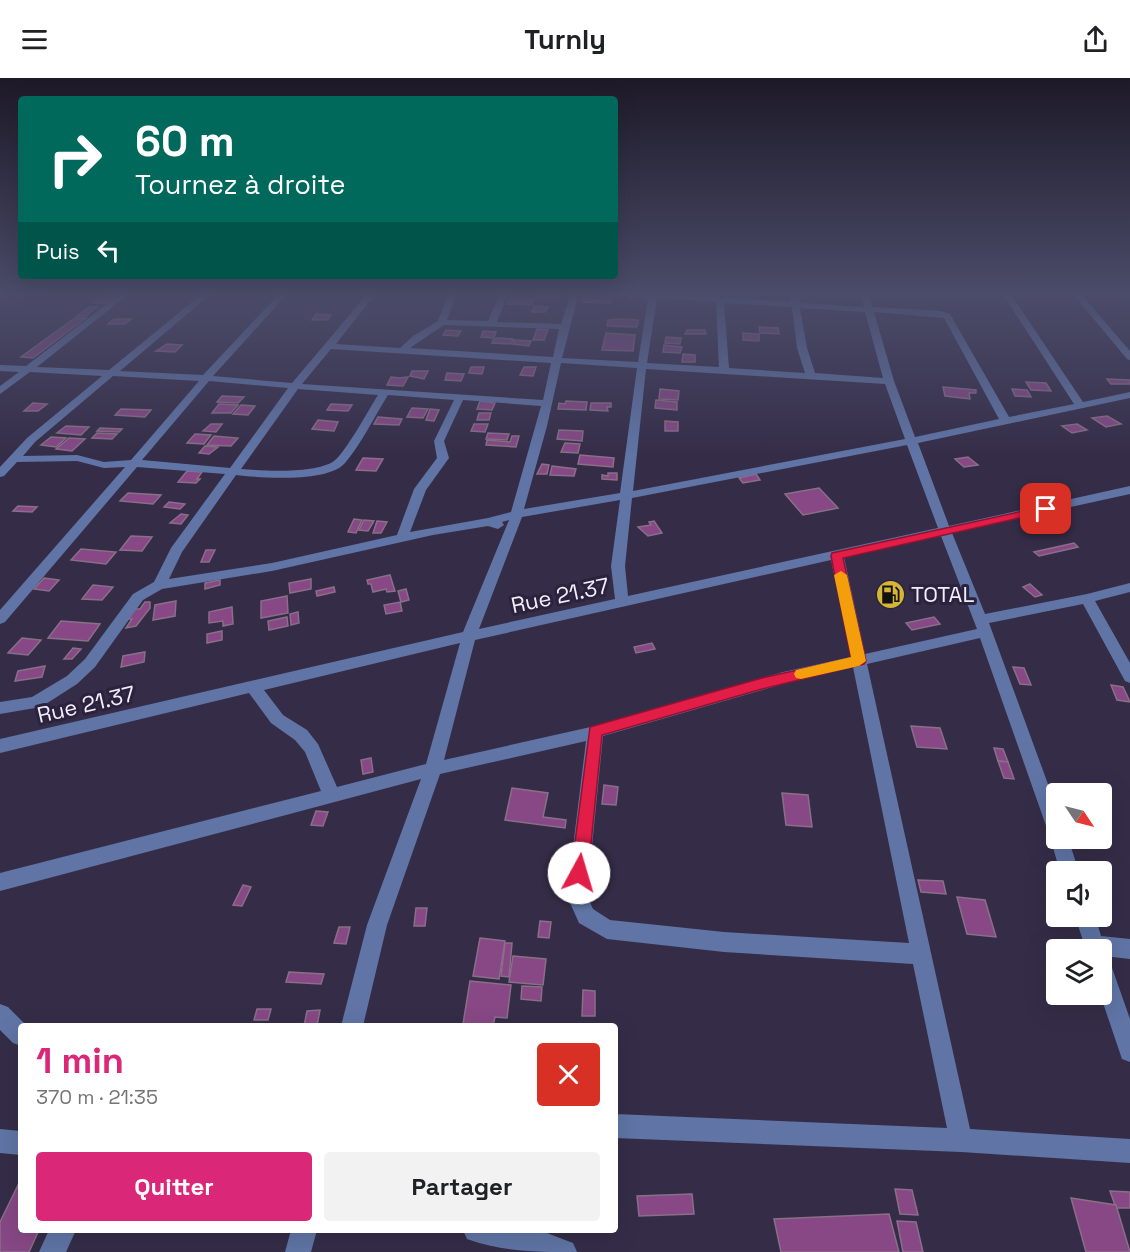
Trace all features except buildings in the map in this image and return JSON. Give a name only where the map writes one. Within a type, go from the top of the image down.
[{"type":"street","points":[[0,391],[56,348]]},
{"type":"street","points":[[0,474],[31,440],[144,348]]},
{"type":"street","points":[[0,619],[49,565],[205,378],[233,348]]},
{"type":"street","points":[[159,585],[176,551],[295,386],[327,348]]},
{"type":"street","points":[[351,348],[889,381]]},
{"type":"street","points":[[402,352],[406,348]]},
{"type":"street","points":[[353,1023],[377,925],[433,769],[469,636],[512,531],[560,348]]},
{"type":"street","points":[[622,603],[618,566],[645,348]]},
{"type":"street","points":[[723,348],[724,370]]},
{"type":"street","points":[[802,348],[811,376]]},
{"type":"street","points":[[879,348],[889,381],[983,626],[1046,803]]},
{"type":"street","points":[[965,348],[1006,422]]},
{"type":"street","points":[[1042,348],[1080,405]]},
{"type":"street","points":[[0,368],[205,378],[547,403]]},
{"type":"street","points":[[15,459],[77,458],[104,465],[133,463],[278,475],[324,471],[340,462],[385,392]]},
{"type":"street","points":[[0,708],[35,703],[72,680],[90,663],[138,597],[159,585],[272,567],[402,538],[489,522],[517,514],[625,496],[912,441],[1130,395]]},
{"type":"street","points":[[402,538],[420,489],[443,458],[439,441],[460,397]]},
{"type":"street","name":"Rue 21.37","points":[[0,746],[469,636],[1130,490]]},
{"type":"street","points":[[489,522],[512,531]]},
{"type":"street","points":[[837,556],[961,1140]]},
{"type":"street","points":[[0,882],[433,769],[595,732],[760,684],[859,661],[1130,587]]},
{"type":"street","points":[[1087,599],[1130,676]]},
{"type":"street","points":[[253,687],[277,719],[301,735],[312,749],[332,796]]},
{"type":"street","points":[[595,732],[577,896],[586,916],[607,929],[631,932],[724,942],[921,954]]},
{"type":"street","points":[[1112,951],[1130,949]]},
{"type":"street","points":[[1112,998],[1130,1051]]},
{"type":"street","points":[[0,1015],[18,1032]]},
{"type":"street","points":[[618,1126],[961,1140],[1130,1151]]},
{"type":"street","points":[[0,1141],[18,1143]]},
{"type":"street","points":[[52,1252],[62,1233]]},
{"type":"street","points":[[298,1252],[303,1233]]},
{"type":"street","points":[[491,1233],[545,1244],[564,1252]]},
{"type":"slow traffic","points":[[801,674],[859,661],[841,575]]},
{"type":"place","name":"TOTAL","points":[[890,594]]},
{"type":"route","points":[[579,873],[595,732],[783,678],[859,661],[837,556],[1046,509]]}]
